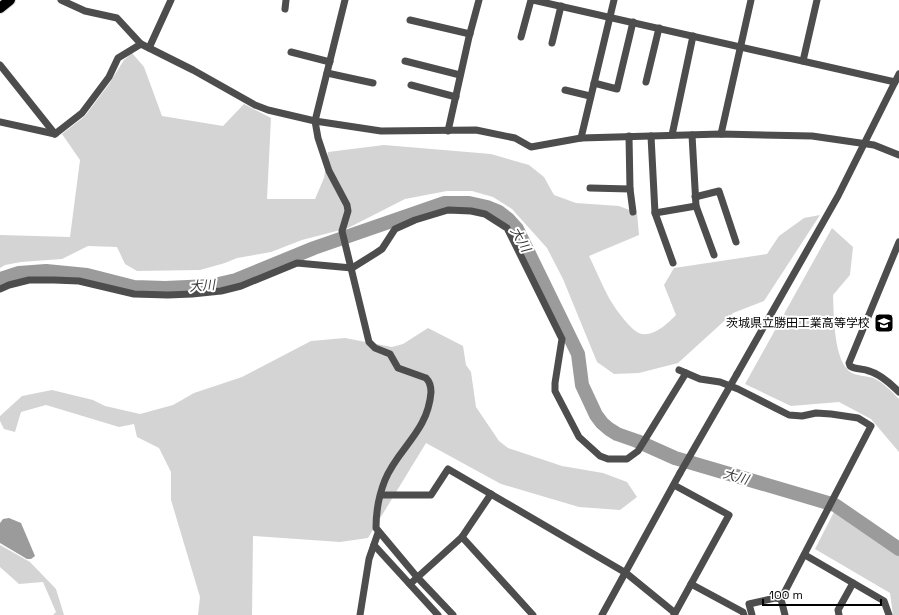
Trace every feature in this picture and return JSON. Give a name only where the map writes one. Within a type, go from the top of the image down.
[{"type":"main road","points":[[0,8],[10,0]]},
{"type":"street","points":[[61,0],[85,11],[117,18],[141,44],[193,70],[255,105],[268,110],[315,121],[381,131],[476,130],[515,138],[531,148],[581,138],[721,134],[812,136],[874,145],[899,155]]},
{"type":"street","points":[[149,48],[171,0]]},
{"type":"street","points":[[285,9],[286,0]]},
{"type":"street","points":[[344,0],[315,121],[318,138],[329,172],[345,198],[347,205],[348,211],[343,233],[369,342],[371,345],[390,354],[398,368],[429,380],[431,389],[430,400],[422,424],[388,473],[381,495],[376,528],[378,533],[453,615]]},
{"type":"street","points":[[448,131],[460,74],[479,0]]},
{"type":"street","points":[[521,37],[532,0],[895,82]]},
{"type":"street","points":[[581,138],[614,0]]},
{"type":"street","points":[[721,134],[751,0]]},
{"type":"street","points":[[803,61],[817,0]]},
{"type":"street","points":[[552,44],[561,6]]},
{"type":"street","points":[[410,20],[470,34]]},
{"type":"street","points":[[594,83],[617,89],[634,22]]},
{"type":"street","points":[[646,82],[659,28]]},
{"type":"street","points":[[672,135],[693,36]]},
{"type":"street","points":[[0,122],[55,134],[82,114],[109,77],[118,58],[141,44]]},
{"type":"street","points":[[291,52],[330,62]]},
{"type":"street","points":[[405,61],[460,74]]},
{"type":"street","points":[[0,65],[55,134]]},
{"type":"street","points":[[327,73],[373,83]]},
{"type":"street","points":[[602,615],[680,473],[838,196],[899,74]]},
{"type":"street","points":[[411,85],[456,96]]},
{"type":"street","points":[[565,90],[590,96]]},
{"type":"street","points":[[692,135],[696,206],[714,255]]},
{"type":"street","points":[[629,136],[630,189],[633,212]]},
{"type":"street","points":[[651,136],[654,213],[673,263]]},
{"type":"street","points":[[590,188],[630,189]]},
{"type":"street","points":[[695,197],[719,191],[736,242]]},
{"type":"street","points":[[654,213],[696,206]]},
{"type":"street","points":[[0,289],[29,280],[54,280],[79,281],[134,294],[168,295],[221,291],[241,286],[297,263],[352,268],[382,249],[395,229],[448,210],[471,211],[485,214],[497,221],[507,228],[514,240],[562,339],[554,383],[556,391],[579,437],[600,456],[608,459],[627,459],[638,451],[686,373]]},
{"type":"street","points":[[899,242],[849,363],[853,368],[870,371],[877,374],[899,392]]},
{"type":"street","points":[[679,370],[738,389],[789,415],[802,416],[816,413],[831,414],[858,418],[871,426],[781,599],[785,615]]},
{"type":"street","points":[[381,495],[431,495],[448,469],[626,573],[674,614],[728,514],[674,485]]},
{"type":"street","points":[[410,584],[462,538],[490,494]]},
{"type":"street","points":[[360,615],[369,559],[378,533]]},
{"type":"street","points":[[462,538],[533,615]]},
{"type":"street","points":[[374,545],[438,615]]},
{"type":"street","points":[[805,555],[884,601],[889,615]]},
{"type":"street","points":[[839,615],[838,610],[853,583]]},
{"type":"street","points":[[691,584],[743,612],[744,615]]},
{"type":"street","points":[[752,615],[749,604],[775,598],[781,599]]},
{"type":"shaded area","points":[[132,53],[144,67],[162,116],[223,126],[244,104],[271,118],[267,199],[315,199],[324,178],[328,152],[384,145],[491,154],[529,165],[544,177],[554,195],[576,203],[619,206],[637,213],[639,235],[589,256],[606,293],[615,307],[628,325],[638,333],[642,334],[656,331],[676,315],[664,285],[674,268],[767,254],[779,236],[804,218],[820,215],[764,301],[733,313],[678,363],[639,373],[614,374],[597,362],[563,279],[547,248],[512,209],[493,197],[472,191],[447,191],[405,199],[348,228],[302,240],[271,252],[237,258],[200,270],[137,271],[125,264],[117,247],[88,246],[62,259],[21,262],[5,265],[0,268],[0,235],[70,237],[80,160],[62,134],[85,116],[109,84],[124,60]]},
{"type":"shaded area","points":[[832,228],[853,247],[850,275],[833,295],[834,325],[838,349],[846,368],[852,373],[877,380],[887,387],[899,399],[899,452],[871,419],[839,402],[791,406],[745,384]]},
{"type":"shaded area","points":[[428,328],[463,346],[466,365],[471,372],[476,407],[499,441],[508,448],[562,466],[603,473],[627,482],[637,497],[620,510],[579,507],[501,484],[426,443],[368,538],[340,542],[253,536],[252,615],[198,615],[200,597],[171,500],[171,472],[159,448],[137,437],[134,424],[119,427],[46,405],[21,412],[15,432],[4,429],[0,421],[0,416],[22,396],[52,390],[93,400],[105,406],[140,414],[173,405],[194,393],[242,377],[311,341],[345,338],[392,347],[403,344]]},
{"type":"shaded area","points":[[834,512],[895,551],[899,556],[899,615],[893,615],[890,593],[815,549]]},
{"type":"shaded area","points":[[9,518],[21,523],[35,556],[31,559],[27,559],[0,543],[0,523],[3,519]]},
{"type":"shaded area","points":[[0,545],[30,562],[56,589],[64,615],[53,615],[56,612],[43,582],[19,584],[0,567]]},
{"type":"waterway","name":"大川","points":[[0,279],[19,273],[46,271],[87,275],[134,287],[165,288],[210,286],[236,280],[314,248],[444,203],[469,203],[487,207],[499,212],[517,229],[578,354],[582,385],[596,415],[609,429],[617,434],[675,458],[835,505],[899,549]]},
{"type":"place","name":"茨城県立勝田工業高等学校","points":[[884,323]]}]
